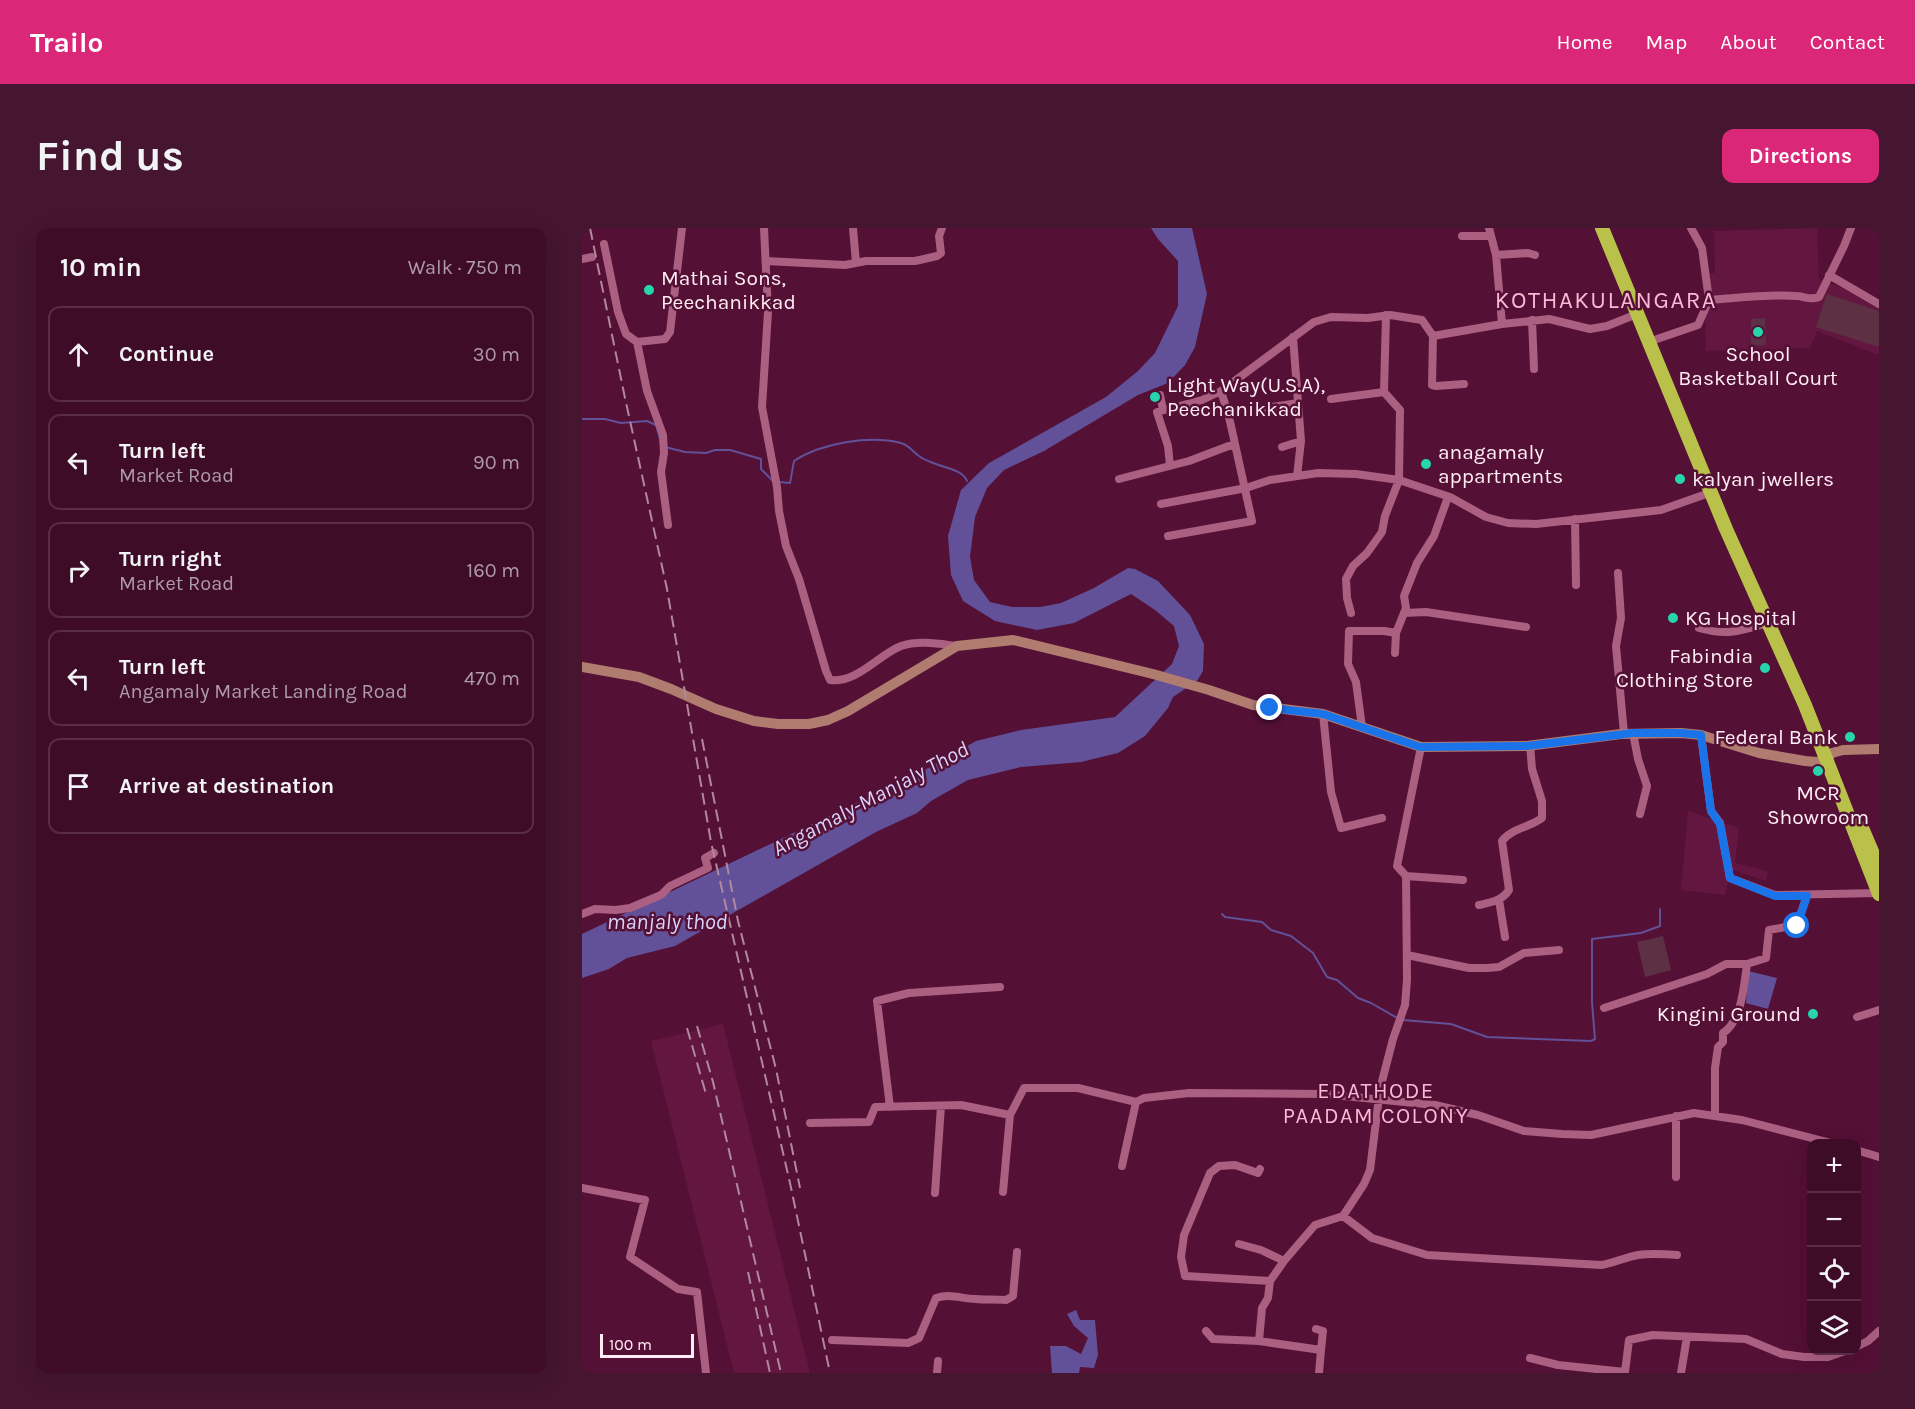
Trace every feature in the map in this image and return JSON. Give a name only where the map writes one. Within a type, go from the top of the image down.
[{"type":"highway","points":[[1602,228],[1768,623],[1879,868]]},
{"type":"highway","points":[[1613,228],[1732,522],[1803,678],[1879,894]]},
{"type":"main road","points":[[582,667],[639,677],[671,688],[716,709],[754,721],[809,724],[848,711],[957,646],[1013,640],[1153,674],[1270,708],[1323,714],[1420,747],[1530,745],[1628,734],[1681,733],[1701,735],[1759,753],[1818,762],[1829,756],[1863,748],[1879,749]]},
{"type":"street","points":[[604,244],[618,312],[626,334],[637,342],[665,339],[670,332],[682,228]]},
{"type":"street","points":[[764,228],[768,312],[762,407],[786,546],[799,579],[830,680],[840,681],[901,646],[927,643],[957,646]]},
{"type":"street","points":[[853,228],[856,263]]},
{"type":"street","points":[[766,261],[845,265],[915,261],[941,253],[939,236],[942,228]]},
{"type":"street","points":[[1657,339],[1698,326],[1709,300],[1702,248],[1691,228]]},
{"type":"street","points":[[1709,300],[1772,296],[1799,296],[1811,300],[1821,294],[1851,228]]},
{"type":"street","points":[[1462,236],[1490,232],[1496,255],[1502,324]]},
{"type":"street","points":[[1496,255],[1528,253],[1535,255]]},
{"type":"street","points":[[582,259],[592,257]]},
{"type":"street","points":[[1829,275],[1879,304]]},
{"type":"street","points":[[1433,336],[1502,324],[1549,319],[1590,329],[1607,326],[1637,314]]},
{"type":"street","points":[[1351,614],[1346,579],[1353,566],[1368,553],[1382,532],[1384,516],[1399,480],[1400,410],[1384,392],[1386,315]]},
{"type":"street","points":[[1170,465],[1168,446],[1157,411],[1202,400],[1221,392],[1314,322],[1331,317],[1368,318],[1386,315],[1422,320],[1433,336],[1431,383],[1436,387],[1464,384]]},
{"type":"street","points":[[1533,320],[1534,369]]},
{"type":"street","points":[[1293,337],[1301,441],[1298,476]]},
{"type":"street","points":[[637,342],[647,391],[663,435],[664,453],[661,472],[668,525]]},
{"type":"street","points":[[1168,536],[1251,522],[1246,488],[1221,392]]},
{"type":"street","points":[[1331,399],[1384,392]]},
{"type":"street","points":[[1160,395],[1163,410]]},
{"type":"street","points":[[1258,409],[1298,403]]},
{"type":"street","points":[[1282,447],[1301,441]]},
{"type":"street","points":[[1119,479],[1188,461],[1234,444]]},
{"type":"street","points":[[1161,504],[1318,472],[1399,480],[1448,497],[1486,517],[1502,522],[1536,524],[1666,509],[1712,492]]},
{"type":"street","points":[[1395,653],[1396,633],[1406,608],[1404,596],[1418,563],[1434,536],[1448,497]]},
{"type":"street","points":[[1575,519],[1576,585]]},
{"type":"street","points":[[1618,573],[1621,618],[1616,646],[1628,734],[1647,786],[1640,814]]},
{"type":"street","points":[[1404,613],[1426,612],[1526,627]]},
{"type":"street","points":[[1698,628],[1717,633],[1768,623]]},
{"type":"street","points":[[1362,728],[1356,682],[1348,664],[1349,631],[1396,633]]},
{"type":"street","points":[[1323,714],[1331,792],[1341,828],[1382,818]]},
{"type":"street","points":[[1701,735],[1711,811],[1720,824],[1730,878],[1775,896],[1879,894]]},
{"type":"street","points":[[1479,905],[1505,897],[1509,890],[1502,841],[1507,835],[1542,818],[1542,801],[1532,769],[1530,745]]},
{"type":"street","points":[[1259,1341],[1262,1308],[1268,1298],[1270,1281],[1315,1225],[1343,1216],[1364,1184],[1370,1170],[1380,1089],[1393,1039],[1405,1005],[1406,876],[1397,866],[1420,747]]},
{"type":"street","points":[[582,914],[595,909],[630,908],[661,895],[670,886],[708,868],[705,858],[714,853]]},
{"type":"street","points":[[1406,876],[1462,880]]},
{"type":"street","points":[[1604,1008],[1707,974],[1726,964],[1747,964],[1766,958],[1768,930],[1797,926],[1807,896]]},
{"type":"street","points":[[1499,900],[1505,937]]},
{"type":"street","points":[[1407,955],[1469,968],[1486,968],[1499,967],[1524,953],[1559,950]]},
{"type":"street","points":[[1715,1116],[1718,1047],[1723,1042],[1723,1033],[1733,1026],[1736,1012],[1742,1002],[1747,964]]},
{"type":"street","points":[[890,1107],[877,1001],[909,993],[1000,987]]},
{"type":"street","points":[[1857,1017],[1879,1010]]},
{"type":"street","points":[[1003,1192],[1010,1115],[1024,1088],[1078,1088],[1136,1102],[1144,1098],[1207,1092],[1324,1094],[1435,1105],[1489,1118],[1524,1131],[1562,1134],[1591,1135],[1694,1113],[1742,1120],[1819,1139]]},
{"type":"street","points":[[1122,1166],[1136,1102]]},
{"type":"street","points":[[810,1123],[869,1122],[875,1107],[962,1105],[1010,1115]]},
{"type":"street","points":[[935,1192],[941,1106]]},
{"type":"street","points":[[1676,1116],[1676,1177]]},
{"type":"street","points":[[1861,1151],[1879,1157]]},
{"type":"street","points":[[1260,1169],[1258,1173],[1235,1165],[1220,1166],[1210,1173],[1184,1235],[1181,1257],[1185,1276],[1270,1281]]},
{"type":"street","points":[[582,1188],[645,1200],[630,1257],[678,1289],[696,1292],[706,1373]]},
{"type":"street","points":[[1343,1216],[1372,1238],[1427,1256],[1601,1265],[1641,1255],[1677,1255]]},
{"type":"street","points":[[1239,1244],[1261,1250],[1284,1261]]},
{"type":"street","points":[[832,1340],[908,1343],[919,1338],[936,1298],[946,1295],[1006,1300],[1013,1296],[1017,1252]]},
{"type":"street","points":[[1316,1329],[1323,1331],[1319,1373]]},
{"type":"street","points":[[1861,1345],[1879,1331]]},
{"type":"street","points":[[1206,1332],[1213,1339],[1259,1341],[1321,1350]]},
{"type":"street","points":[[1530,1358],[1558,1365],[1625,1372],[1629,1340],[1653,1335],[1746,1339],[1782,1354],[1804,1358],[1834,1355]]},
{"type":"street","points":[[1681,1373],[1687,1337]]},
{"type":"street","points":[[937,1373],[938,1361]]},
{"type":"shaded area","points":[[1817,228],[1819,279],[1879,302],[1879,355],[1817,331],[1810,348],[1706,351],[1704,273],[1715,273],[1714,231]]},
{"type":"shaded area","points":[[1827,294],[1879,311],[1879,347],[1816,327]]},
{"type":"shaded area","name":"School Basketball Court","points":[[1765,318],[1766,345],[1751,346],[1751,319]]},
{"type":"shaded area","points":[[1688,811],[1739,828],[1735,863],[1768,871],[1766,881],[1731,869],[1725,895],[1681,890]]},
{"type":"shaded area","points":[[1663,936],[1671,970],[1645,977],[1637,942]]},
{"type":"shaded area","points":[[723,1024],[810,1373],[734,1373],[651,1041]]},
{"type":"water","name":"manjaly thod","points":[[1151,228],[1192,228],[1207,294],[1195,347],[1185,365],[1168,383],[1138,395],[1044,451],[1004,470],[987,488],[975,517],[970,557],[974,580],[990,602],[1012,607],[1040,607],[1061,603],[1094,588],[1128,568],[1135,569],[1158,581],[1190,615],[1204,644],[1203,671],[1197,681],[1173,697],[1168,708],[1145,736],[1118,753],[1081,762],[1021,767],[968,780],[931,801],[917,813],[876,832],[675,946],[627,958],[609,969],[582,978],[582,934],[923,771],[976,741],[1021,730],[1115,717],[1172,664],[1179,646],[1174,626],[1131,594],[1074,623],[1037,630],[995,621],[963,601],[951,575],[948,536],[961,490],[989,463],[1106,397],[1138,371],[1155,353],[1178,306],[1178,261]]},
{"type":"water","points":[[1748,971],[1777,978],[1768,1009],[1746,1003]]},
{"type":"water","points":[[1076,1310],[1080,1320],[1095,1320],[1098,1355],[1094,1368],[1080,1367],[1079,1373],[1052,1373],[1050,1346],[1066,1346],[1081,1354],[1088,1338],[1074,1326],[1067,1314]]},
{"type":"waterway","points":[[582,419],[605,419],[621,423],[647,421],[656,425],[661,443]]},
{"type":"waterway","points":[[779,482],[790,483],[794,461],[805,455],[832,445],[861,440],[904,444],[923,459],[962,474],[967,481]]},
{"type":"waterway","points":[[665,447],[685,452],[706,453],[715,450],[730,450],[761,459],[761,469],[773,481]]},
{"type":"waterway","points":[[1403,1020],[1451,1024],[1487,1037],[1591,1041],[1595,1039],[1592,1002],[1592,939],[1641,933],[1660,926],[1660,909]]},
{"type":"waterway","points":[[1222,914],[1225,917],[1262,922],[1271,930],[1291,936],[1313,953],[1327,977],[1337,980],[1358,998],[1399,1019]]},
{"type":"railway","points":[[590,228],[667,589],[711,842],[790,1183],[830,1373]]},
{"type":"railway","points":[[702,739],[738,921],[776,1069],[800,1188]]},
{"type":"railway","points":[[697,1026],[713,1082],[781,1373]]},
{"type":"railway","points":[[687,1028],[706,1094]]},
{"type":"railway","points":[[748,1272],[770,1373]]},
{"type":"place","name":"Mathai Sons, Peechanikkad","points":[[649,290]]},
{"type":"place","name":"School Basketball Court","points":[[1758,332]]},
{"type":"place","name":"Light Way(U.S.A), Peechanikkad","points":[[1155,397]]},
{"type":"place","name":"anagamaly appartments","points":[[1426,464]]},
{"type":"place","name":"kalyan jwellers","points":[[1680,479]]},
{"type":"place","name":"KG Hospital","points":[[1673,618]]},
{"type":"place","name":"Fabindia Clothing Store","points":[[1765,668]]},
{"type":"place","name":"Federal Bank","points":[[1850,737]]},
{"type":"place","name":"MCR Showroom","points":[[1818,771]]},
{"type":"place","name":"Kingini Ground","points":[[1813,1014]]},
{"type":"district","name":"KOTHAKULANGARA","points":[[1606,300]]},
{"type":"district","name":"EDATHODE PAADAM COLONY","points":[[1376,1102]]},
{"type":"route","points":[[1270,708],[1323,714],[1420,747],[1527,746],[1633,733],[1701,735],[1711,811],[1720,824],[1730,878],[1775,896],[1807,896],[1797,926]]},
{"type":"water label","name":"Angamaly-Manjaly Thod","points":[[870,798]]}]
